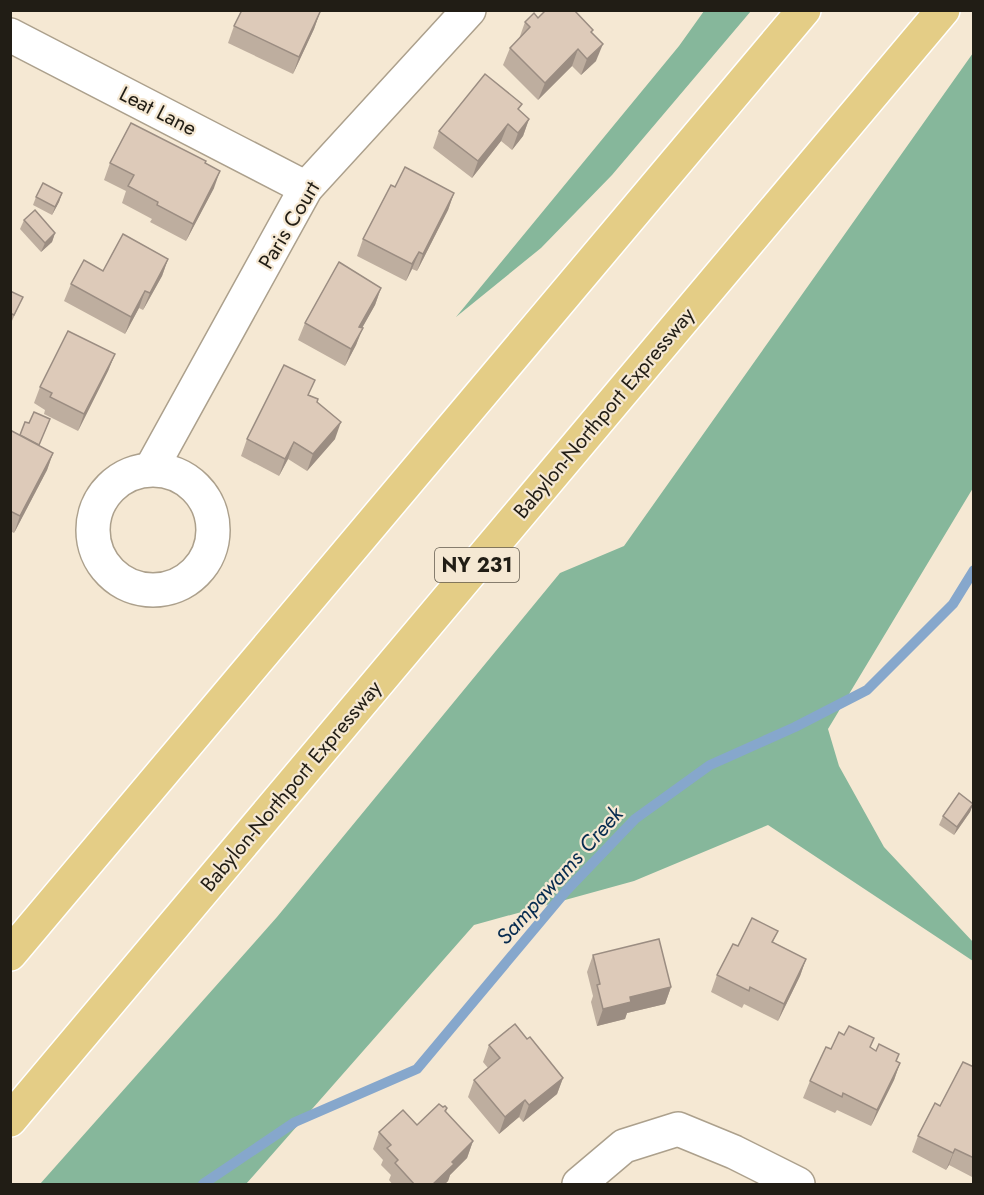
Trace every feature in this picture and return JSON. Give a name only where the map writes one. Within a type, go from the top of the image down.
[{"type":"main road","points":[[10,954],[804,10]]},
{"type":"main road","name":"Babylon-Northport Expressway","points":[[10,1120],[943,10]]},
{"type":"street","name":"Paris Court","points":[[151,469],[306,188],[469,10]]},
{"type":"street","name":"Leat Lane","points":[[10,35],[306,188]]},
{"type":"street","points":[[579,1185],[624,1146],[678,1129],[734,1152],[798,1185]]},
{"type":"green space","points":[[704,11],[751,11],[612,175],[541,248],[456,317],[679,46]]},
{"type":"green space","points":[[973,53],[973,488],[828,729],[839,766],[884,847],[973,942],[973,961],[768,825],[634,881],[474,925],[246,1184],[40,1184],[277,917],[560,573],[624,546]]},
{"type":"building","points":[[242,10],[317,10],[320,12],[299,57],[234,26]]},
{"type":"building","points":[[546,10],[574,10],[603,44],[587,59],[578,49],[545,83],[510,48],[530,27],[525,22],[534,13],[538,18]]},
{"type":"building","points":[[485,74],[522,104],[518,109],[529,119],[518,133],[508,124],[478,161],[439,131]]},
{"type":"building","points":[[131,123],[206,161],[205,163],[220,171],[193,224],[128,186],[134,175],[110,163]]},
{"type":"building","points":[[405,167],[454,193],[423,254],[419,252],[412,264],[363,239],[391,185],[395,187]]},
{"type":"building","points":[[43,183],[62,193],[55,207],[36,197]]},
{"type":"building","points":[[35,210],[55,233],[45,243],[24,220]]},
{"type":"building","points":[[123,234],[168,259],[150,293],[145,291],[131,317],[71,284],[84,260],[103,271]]},
{"type":"building","points":[[339,262],[381,288],[359,327],[363,328],[351,349],[305,323]]},
{"type":"building","points":[[10,291],[23,297],[14,315],[10,313]]},
{"type":"building","points":[[68,331],[115,354],[84,414],[50,397],[52,393],[40,387]]},
{"type":"building","points":[[284,365],[315,380],[308,395],[318,399],[317,402],[341,422],[313,454],[294,442],[285,459],[247,439]]},
{"type":"building","points":[[34,412],[50,419],[39,445],[20,435],[25,422],[29,423]]},
{"type":"building","points":[[10,430],[53,453],[20,516],[10,511]]},
{"type":"building","points":[[959,793],[973,804],[957,827],[943,816]]},
{"type":"building","points":[[752,918],[778,931],[772,942],[806,959],[784,1004],[750,987],[749,991],[717,975],[733,944],[738,946]]},
{"type":"building","points":[[659,939],[671,987],[630,997],[631,1002],[603,1009],[593,955]]},
{"type":"building","points":[[515,1024],[527,1039],[530,1037],[563,1078],[529,1105],[525,1100],[505,1117],[474,1080],[500,1058],[489,1045]]},
{"type":"building","points":[[849,1026],[874,1038],[870,1047],[876,1051],[879,1044],[899,1054],[896,1061],[900,1063],[877,1110],[843,1093],[842,1097],[810,1081],[826,1047],[831,1049],[839,1032],[844,1035]]},
{"type":"building","points":[[963,1062],[974,1067],[974,1158],[955,1149],[953,1153],[918,1136],[935,1103],[940,1106]]},
{"type":"building","points":[[439,1104],[447,1108],[445,1111],[473,1141],[432,1185],[415,1185],[395,1163],[398,1160],[387,1148],[391,1145],[379,1132],[403,1110],[417,1125]]},
{"type":"waterway","name":"Sampawams Creek","points":[[203,1184],[295,1122],[417,1069],[566,891],[635,819],[710,765],[795,727],[867,690],[953,604],[974,570]]}]
